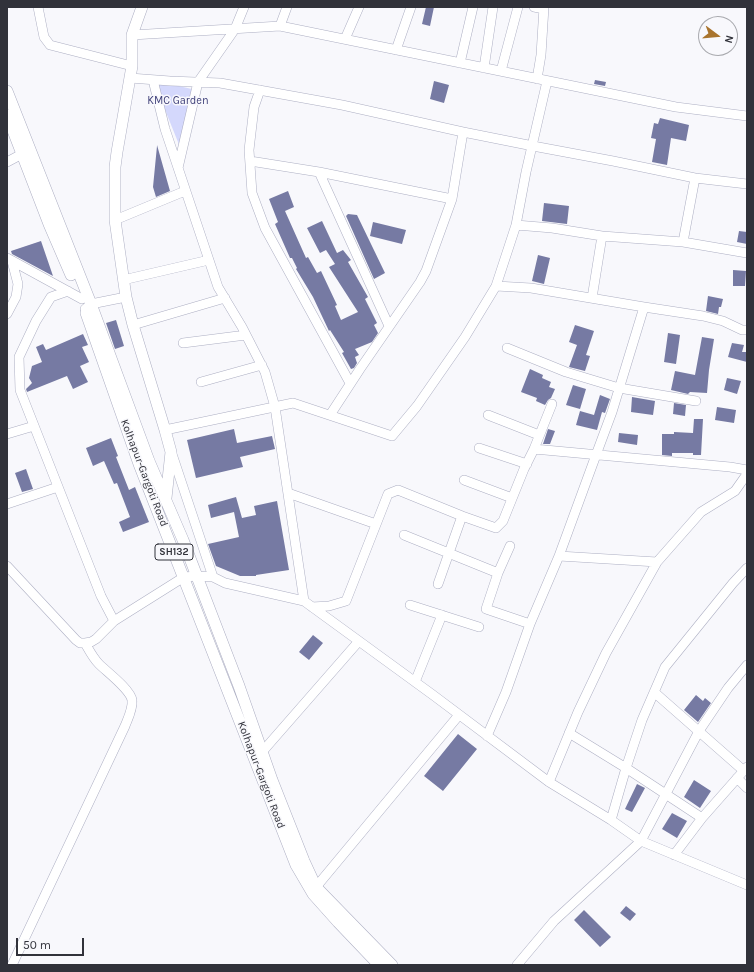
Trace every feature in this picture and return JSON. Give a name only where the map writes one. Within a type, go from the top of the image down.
[{"type":"main road","points":[[142,7],[132,35],[132,66],[117,152],[115,220],[126,297],[171,452],[166,501]]},
{"type":"main road","points":[[7,91],[86,304],[149,461],[183,540],[304,861],[316,887],[392,965]]},
{"type":"main road","name":"Kolhapur-Gargoti Road","points":[[7,115],[48,224],[86,304],[139,464],[296,865],[313,894],[379,965]]},
{"type":"street","points":[[38,7],[44,37],[50,45],[132,66]]},
{"type":"street","points":[[178,169],[198,82],[235,28],[244,7]]},
{"type":"street","points":[[280,26],[287,7]]},
{"type":"street","points":[[345,40],[359,7]]},
{"type":"street","points":[[396,50],[411,7]]},
{"type":"street","points":[[460,63],[473,7]]},
{"type":"street","points":[[484,68],[493,7]]},
{"type":"street","points":[[501,71],[518,7]]},
{"type":"street","points":[[534,7],[544,8],[541,55],[537,79]]},
{"type":"street","points":[[132,35],[280,26],[676,106],[747,116]]},
{"type":"street","points":[[130,78],[220,83],[342,105],[463,132],[695,178],[747,184]]},
{"type":"street","points":[[153,80],[165,129],[218,286],[265,372],[275,407],[304,601]]},
{"type":"street","points":[[165,430],[293,403],[392,436],[417,406],[464,337],[496,286],[516,225],[526,172],[547,81]]},
{"type":"street","points":[[260,90],[254,107],[249,150],[252,193],[265,228],[350,383]]},
{"type":"street","points":[[330,415],[426,271],[452,199],[463,132]]},
{"type":"street","points":[[7,162],[22,154]]},
{"type":"street","points":[[250,161],[319,172],[452,199]]},
{"type":"street","points":[[319,172],[389,326]]},
{"type":"street","points":[[683,242],[695,178]]},
{"type":"street","points":[[115,220],[185,191]]},
{"type":"street","points":[[516,225],[552,228],[602,236],[683,242],[747,253]]},
{"type":"street","points":[[592,298],[602,236]]},
{"type":"street","points":[[9,259],[68,291],[86,304],[126,297]]},
{"type":"street","points":[[7,314],[16,297],[18,284],[9,259]]},
{"type":"street","points":[[123,280],[209,260]]},
{"type":"street","points":[[496,286],[531,288],[703,316],[723,321],[742,330],[747,330]]},
{"type":"street","points":[[68,291],[50,297],[36,321],[19,357],[20,390],[101,596],[114,621]]},
{"type":"street","points":[[133,325],[225,298]]},
{"type":"street","points":[[487,736],[506,692],[530,624],[559,556],[612,412],[644,307]]},
{"type":"street","points":[[183,343],[246,335]]},
{"type":"street","points":[[507,348],[566,372],[619,388],[696,401]]},
{"type":"street","points":[[201,382],[262,365]]},
{"type":"street","points":[[312,607],[329,606],[346,601],[388,494],[398,490],[496,528],[503,521],[552,404]]},
{"type":"street","points":[[488,415],[539,435]]},
{"type":"street","points":[[7,434],[34,426]]},
{"type":"street","points":[[479,448],[527,464]]},
{"type":"street","points":[[534,449],[730,467],[747,470]]},
{"type":"street","points":[[171,452],[213,577]]},
{"type":"street","points":[[549,782],[578,712],[606,653],[657,562],[701,512],[735,491],[747,474]]},
{"type":"street","points":[[464,480],[512,498]]},
{"type":"street","points":[[741,482],[747,490]]},
{"type":"street","points":[[7,504],[58,487]]},
{"type":"street","points":[[288,493],[376,524]]},
{"type":"street","points":[[438,584],[462,516]]},
{"type":"street","points":[[404,535],[498,573]]},
{"type":"street","points":[[510,546],[498,573],[486,609],[530,624]]},
{"type":"street","points":[[559,556],[657,562]]},
{"type":"street","points":[[7,566],[80,643],[85,643],[96,639],[114,621],[184,577],[213,577],[225,583],[304,601],[549,782],[611,820],[640,841],[747,885]]},
{"type":"street","points":[[611,820],[642,720],[665,667],[733,583],[747,568]]},
{"type":"street","points":[[410,605],[479,627]]},
{"type":"street","points":[[414,682],[442,615]]},
{"type":"street","points":[[262,752],[359,641]]},
{"type":"street","points":[[12,965],[125,726],[132,706],[132,698],[127,690],[100,665],[85,643]]},
{"type":"street","points":[[517,965],[554,921],[640,841],[699,732],[728,688],[747,665]]},
{"type":"street","points":[[654,692],[699,732],[745,769],[702,818],[674,855]]},
{"type":"street","points":[[316,887],[459,715]]},
{"type":"street","points":[[569,733],[626,768],[702,818]]},
{"type":"street","points":[[737,778],[747,788]]},
{"type":"green space","name":"KMC Garden","points":[[153,80],[196,90],[182,152]]},
{"type":"building","points":[[426,7],[434,7],[430,26],[422,24]]},
{"type":"building","points":[[595,80],[606,82],[605,86],[594,84]]},
{"type":"building","points":[[434,81],[449,85],[444,103],[430,99]]},
{"type":"building","points":[[660,118],[689,125],[686,141],[671,138],[667,165],[652,162],[656,139],[651,138],[654,123],[658,124]]},
{"type":"building","points":[[157,145],[170,191],[156,197],[153,187]]},
{"type":"building","points":[[288,191],[294,207],[285,211],[306,258],[308,257],[317,273],[321,271],[337,305],[335,306],[341,320],[358,312],[329,267],[335,264],[326,250],[320,253],[307,228],[322,221],[337,253],[343,250],[351,260],[348,262],[368,297],[365,299],[377,323],[374,325],[378,333],[372,342],[355,349],[359,355],[355,357],[357,363],[354,368],[351,369],[342,353],[344,352],[330,330],[329,331],[313,297],[296,269],[297,268],[292,258],[290,258],[275,224],[278,222],[269,199]]},
{"type":"building","points":[[544,203],[569,206],[567,224],[542,221]]},
{"type":"building","points":[[348,214],[357,215],[385,273],[374,279],[346,216]]},
{"type":"building","points":[[373,222],[406,230],[402,244],[370,236]]},
{"type":"building","points":[[739,231],[747,232],[747,244],[737,242]]},
{"type":"building","points":[[41,241],[53,276],[12,254],[11,251]]},
{"type":"building","points":[[538,255],[550,258],[544,284],[532,281]]},
{"type":"building","points":[[733,270],[746,271],[745,286],[733,286]]},
{"type":"building","points":[[708,296],[723,299],[721,307],[719,307],[718,314],[706,311]]},
{"type":"building","points":[[116,320],[124,346],[115,349],[106,323]]},
{"type":"building","points":[[575,325],[594,331],[586,355],[590,356],[585,371],[569,367],[577,345],[569,342]]},
{"type":"building","points":[[668,333],[680,335],[676,364],[664,362]]},
{"type":"building","points":[[83,334],[88,345],[82,347],[89,362],[80,366],[88,382],[73,389],[67,376],[27,392],[26,389],[32,383],[29,378],[32,366],[42,362],[36,347],[43,344],[46,350]]},
{"type":"building","points":[[702,337],[714,339],[707,393],[690,392],[688,394],[671,390],[675,371],[695,375]]},
{"type":"building","points":[[732,343],[744,345],[742,352],[747,352],[747,362],[728,357]]},
{"type":"building","points":[[530,369],[543,375],[542,378],[551,382],[549,387],[555,389],[551,398],[545,405],[536,401],[537,398],[521,392]]},
{"type":"building","points":[[727,378],[741,381],[737,394],[724,390]]},
{"type":"building","points":[[573,385],[586,389],[580,409],[566,405]]},
{"type":"building","points":[[600,395],[610,399],[605,413],[602,412],[597,430],[576,425],[580,411],[594,415]]},
{"type":"building","points":[[632,397],[655,401],[653,415],[631,412]]},
{"type":"building","points":[[674,403],[686,405],[685,416],[673,414]]},
{"type":"building","points":[[717,407],[736,410],[734,423],[715,420]]},
{"type":"building","points":[[694,419],[703,419],[701,455],[693,455],[693,453],[672,453],[672,456],[662,455],[662,434],[674,434],[674,432],[693,433]]},
{"type":"building","points":[[234,429],[237,443],[272,436],[275,449],[240,457],[243,467],[196,478],[187,440]]},
{"type":"building","points":[[548,429],[555,431],[550,444],[543,444]]},
{"type":"building","points":[[619,433],[638,435],[637,445],[618,442]]},
{"type":"building","points":[[111,438],[118,456],[116,457],[129,490],[135,487],[149,522],[123,532],[119,522],[130,517],[117,483],[114,484],[104,461],[93,466],[86,448]]},
{"type":"building","points":[[26,469],[33,489],[22,492],[15,473]]},
{"type":"building","points":[[236,497],[242,518],[256,515],[254,506],[277,501],[289,570],[256,576],[240,576],[216,566],[208,544],[239,537],[234,512],[211,518],[208,505]]},
{"type":"building","points":[[313,635],[323,643],[309,660],[299,652]]},
{"type":"building","points":[[696,695],[703,701],[705,698],[711,703],[698,722],[684,710]]},
{"type":"building","points":[[458,734],[477,749],[443,791],[424,776]]},
{"type":"building","points":[[694,780],[711,791],[700,808],[684,797]]},
{"type":"building","points":[[637,784],[645,788],[632,812],[625,809]]},
{"type":"building","points":[[672,813],[687,821],[677,838],[662,829]]},
{"type":"building","points":[[626,906],[636,914],[630,921],[620,913]]},
{"type":"building","points":[[584,910],[611,937],[600,947],[574,920]]}]
